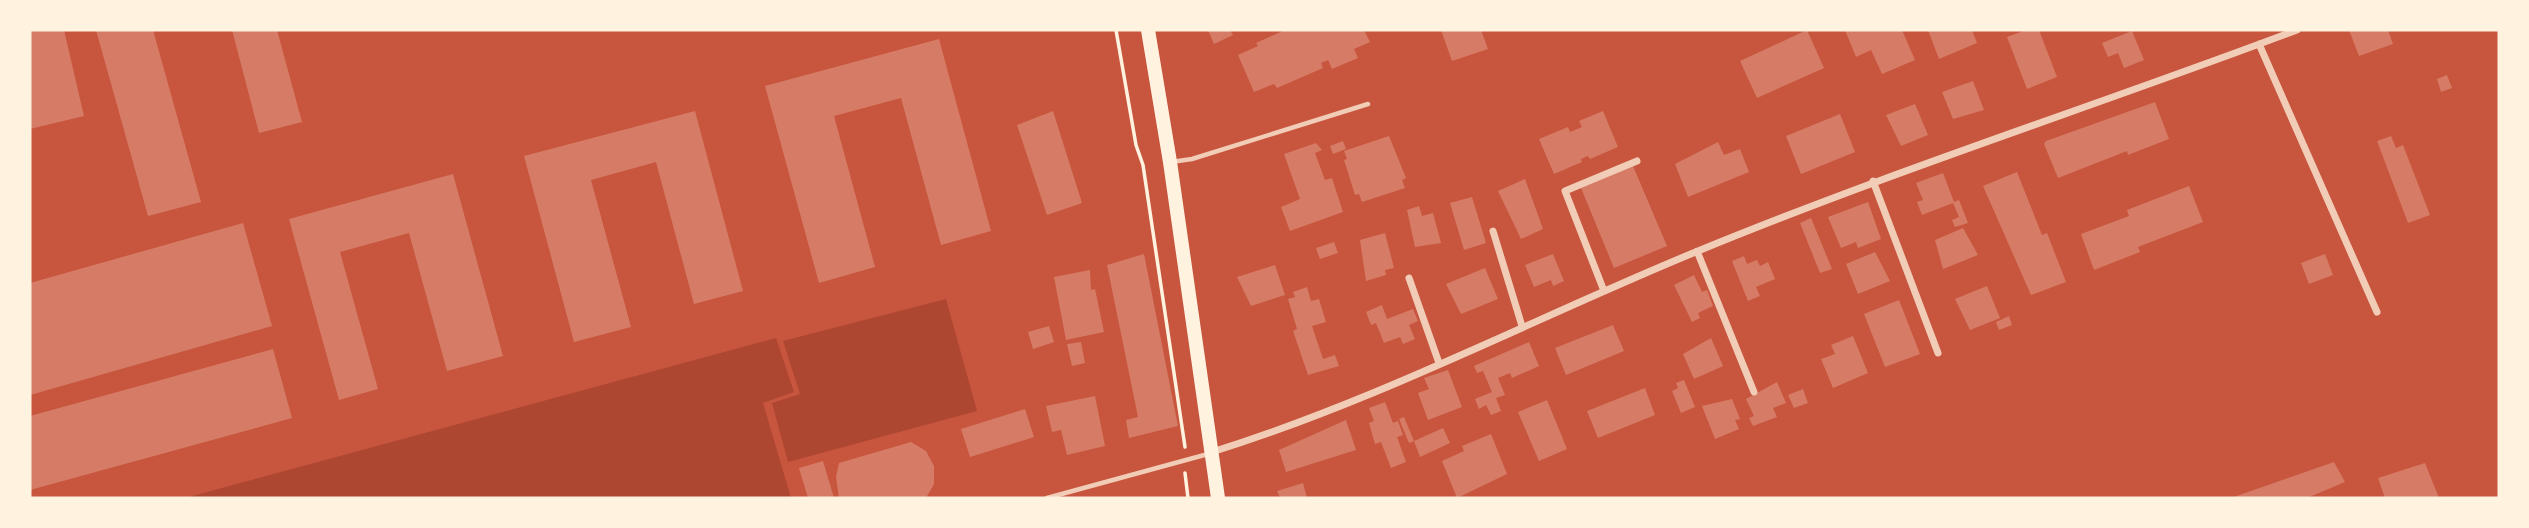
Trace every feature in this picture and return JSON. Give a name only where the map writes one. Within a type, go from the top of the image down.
[{"type":"main road","points":[[1148,30],[1170,162],[1218,498]]},
{"type":"street","points":[[1212,452],[1368,394],[1697,251],[1873,181],[2297,30]]},
{"type":"street","points":[[2259,44],[2376,312]]},
{"type":"street","points":[[1604,291],[1565,191],[1637,161]]},
{"type":"street","points":[[1873,181],[1938,353]]},
{"type":"street","points":[[1493,231],[1522,326]]},
{"type":"street","points":[[1697,251],[1754,391]]},
{"type":"street","points":[[1409,278],[1439,363]]},
{"type":"lane","points":[[1170,162],[1219,151],[1368,104]]},
{"type":"lane","points":[[1047,498],[1212,452]]},
{"type":"path","points":[[1116,30],[1136,145],[1143,165],[1185,448]]},
{"type":"path","points":[[1185,473],[1188,498]]},
{"type":"shaded area","points":[[946,299],[977,411],[788,462],[772,403],[800,394],[783,341]]},
{"type":"shaded area","points":[[776,338],[794,392],[763,403],[791,498],[185,498]]},
{"type":"building","points":[[30,30],[64,30],[84,116],[30,129]]},
{"type":"building","points":[[96,30],[153,30],[201,202],[148,216]]},
{"type":"building","points":[[232,30],[277,30],[302,122],[259,133]]},
{"type":"building","points":[[1208,30],[1230,30],[1233,35],[1214,44]]},
{"type":"building","points":[[1285,30],[1364,30],[1370,42],[1354,49],[1358,58],[1332,69],[1328,60],[1321,63],[1323,68],[1277,88],[1274,84],[1254,92],[1238,55],[1258,46],[1256,43]]},
{"type":"building","points":[[1441,30],[1481,30],[1488,49],[1452,61]]},
{"type":"building","points":[[1807,30],[1824,68],[1757,98],[1740,61]]},
{"type":"building","points":[[1845,30],[1902,30],[1915,60],[1882,74],[1871,50],[1856,57]]},
{"type":"building","points":[[1928,30],[1972,30],[1977,43],[1939,59]]},
{"type":"building","points":[[2026,30],[2039,30],[2057,77],[2027,89],[2007,37]]},
{"type":"building","points":[[2349,30],[2388,30],[2393,44],[2359,56]]},
{"type":"building","points":[[2132,31],[2144,60],[2124,68],[2118,53],[2108,57],[2102,43]]},
{"type":"building","points":[[939,39],[991,231],[941,245],[901,98],[834,116],[875,267],[819,283],[765,86]]},
{"type":"building","points":[[2447,75],[2452,88],[2441,92],[2437,79]]},
{"type":"building","points":[[1973,81],[1984,110],[1953,119],[1942,92]]},
{"type":"building","points":[[2155,102],[2169,139],[2128,155],[2127,151],[2058,178],[2044,144],[2046,141]]},
{"type":"building","points":[[1915,104],[1928,135],[1901,146],[1886,115]]},
{"type":"building","points":[[695,111],[743,291],[694,304],[656,162],[591,180],[631,327],[574,342],[524,156]]},
{"type":"building","points":[[1053,111],[1082,203],[1047,215],[1017,125]]},
{"type":"building","points":[[1603,111],[1618,147],[1590,159],[1588,156],[1581,159],[1582,162],[1554,174],[1539,139],[1568,127],[1570,132],[1582,127],[1579,121]]},
{"type":"building","points":[[1840,114],[1855,152],[1801,174],[1786,136]]},
{"type":"building","points":[[1389,136],[1406,178],[1402,180],[1405,188],[1362,202],[1359,194],[1355,195],[1344,160],[1347,159],[1344,151]]},
{"type":"building","points":[[2391,136],[2396,148],[2403,145],[2430,215],[2408,223],[2377,141]]},
{"type":"building","points":[[1343,141],[1346,149],[1333,154],[1330,146]]},
{"type":"building","points":[[1718,142],[1724,155],[1740,149],[1749,172],[1688,197],[1675,164]]},
{"type":"building","points":[[1316,143],[1322,150],[1315,153],[1325,180],[1332,178],[1343,212],[1290,231],[1281,207],[1300,199],[1284,154]]},
{"type":"building","points":[[1633,166],[1667,246],[1614,268],[1581,188]]},
{"type":"building","points":[[2017,172],[2042,235],[2047,233],[2066,282],[2031,295],[1983,186]]},
{"type":"building","points":[[1943,173],[1954,202],[1959,200],[1968,223],[1955,227],[1952,220],[1959,217],[1953,203],[1922,215],[1917,202],[1923,200],[1916,183]]},
{"type":"building","points":[[453,174],[503,356],[447,371],[409,233],[340,252],[378,389],[339,400],[289,219]]},
{"type":"building","points":[[1525,179],[1543,229],[1521,239],[1498,191]]},
{"type":"building","points":[[2189,186],[2203,222],[2138,247],[2140,252],[2094,270],[2081,234],[2129,216],[2127,210]]},
{"type":"building","points":[[1472,197],[1486,243],[1464,250],[1450,203]]},
{"type":"building","points":[[1868,202],[1881,239],[1858,248],[1856,242],[1841,248],[1828,217]]},
{"type":"building","points":[[1419,206],[1422,216],[1433,213],[1441,243],[1415,247],[1407,210]]},
{"type":"building","points":[[1811,218],[1832,269],[1820,273],[1800,223]]},
{"type":"building","points":[[243,223],[272,326],[30,395],[30,283]]},
{"type":"building","points":[[1963,228],[1978,255],[1943,269],[1935,240]]},
{"type":"building","points":[[1385,233],[1394,268],[1385,270],[1386,275],[1366,281],[1360,240]]},
{"type":"building","points":[[1334,242],[1338,253],[1320,259],[1316,248]]},
{"type":"building","points":[[1875,252],[1890,281],[1858,294],[1846,264]]},
{"type":"building","points":[[1144,254],[1178,426],[1129,438],[1126,420],[1138,417],[1107,265]]},
{"type":"building","points":[[1553,254],[1564,281],[1553,286],[1551,280],[1534,287],[1525,265]]},
{"type":"building","points":[[2325,254],[2333,275],[2309,284],[2301,263]]},
{"type":"building","points":[[1744,256],[1747,264],[1757,260],[1760,266],[1768,262],[1775,279],[1756,287],[1760,296],[1748,301],[1732,261]]},
{"type":"building","points":[[1275,265],[1285,295],[1251,306],[1237,277]]},
{"type":"building","points":[[1485,268],[1498,299],[1461,314],[1446,284]]},
{"type":"building","points":[[1090,270],[1091,290],[1095,289],[1104,332],[1066,340],[1054,277]]},
{"type":"building","points":[[1694,275],[1702,292],[1707,290],[1713,306],[1698,313],[1700,318],[1692,322],[1674,285]]},
{"type":"building","points":[[1987,286],[2000,318],[1970,330],[1955,299]]},
{"type":"building","points":[[1307,287],[1311,301],[1319,299],[1326,322],[1312,326],[1323,359],[1335,355],[1339,366],[1308,375],[1293,331],[1297,329],[1288,299],[1295,297],[1293,292]]},
{"type":"building","points":[[1899,300],[1920,354],[1885,367],[1864,314]]},
{"type":"building","points":[[1382,305],[1387,319],[1413,309],[1418,321],[1409,325],[1415,339],[1403,344],[1400,337],[1384,343],[1376,323],[1371,325],[1366,312]]},
{"type":"building","points":[[2009,316],[2012,325],[1999,330],[1996,322]]},
{"type":"building","points":[[1613,325],[1624,351],[1566,375],[1555,348]]},
{"type":"building","points":[[1049,326],[1054,342],[1033,349],[1028,332]]},
{"type":"building","points":[[1853,336],[1868,373],[1833,388],[1821,359],[1835,354],[1831,345]]},
{"type":"building","points":[[1711,338],[1723,366],[1694,379],[1683,354]]},
{"type":"building","points":[[1081,342],[1085,363],[1072,366],[1067,344]]},
{"type":"building","points":[[1529,342],[1539,366],[1512,378],[1510,373],[1498,378],[1505,395],[1496,398],[1501,411],[1491,415],[1486,405],[1479,409],[1475,399],[1492,392],[1483,371],[1477,373],[1474,366]]},
{"type":"building","points":[[273,349],[292,418],[30,490],[30,416]]},
{"type":"building","points":[[1448,370],[1462,407],[1428,420],[1418,393],[1429,389],[1424,378]]},
{"type":"building","points":[[1684,380],[1695,407],[1681,413],[1672,391],[1678,388],[1676,383]]},
{"type":"building","points":[[1777,382],[1786,403],[1773,408],[1777,417],[1753,426],[1749,418],[1754,416],[1746,399]]},
{"type":"building","points":[[1645,388],[1655,415],[1598,438],[1587,411]]},
{"type":"building","points":[[1803,389],[1808,403],[1794,408],[1788,395]]},
{"type":"building","points":[[1095,396],[1105,446],[1067,455],[1061,430],[1052,432],[1046,406]]},
{"type":"building","points":[[1732,399],[1740,419],[1735,420],[1739,429],[1715,439],[1702,406]]},
{"type":"building","points":[[1547,400],[1567,449],[1539,461],[1518,412]]},
{"type":"building","points":[[1385,402],[1393,423],[1398,421],[1403,435],[1397,437],[1406,462],[1391,468],[1381,442],[1375,444],[1369,423],[1374,421],[1369,408]]},
{"type":"building","points":[[1025,409],[1034,437],[970,457],[961,429]]},
{"type":"building","points":[[1404,417],[1414,441],[1409,443],[1399,419]]},
{"type":"building","points":[[1346,420],[1356,450],[1286,472],[1279,450]]},
{"type":"building","points":[[1443,428],[1450,443],[1420,457],[1414,441]]},
{"type":"building","points":[[1491,434],[1507,474],[1457,498],[1442,461],[1464,451],[1462,446]]},
{"type":"building","points":[[911,442],[926,451],[934,466],[934,484],[926,498],[839,498],[836,477],[839,463]]},
{"type":"building","points":[[823,461],[834,498],[808,498],[799,468]]},
{"type":"building","points":[[2334,462],[2345,482],[2307,498],[2231,498]]},
{"type":"building","points":[[2425,463],[2439,498],[2385,498],[2378,478]]},
{"type":"building","points":[[1303,483],[1307,498],[1280,498],[1277,491]]}]
